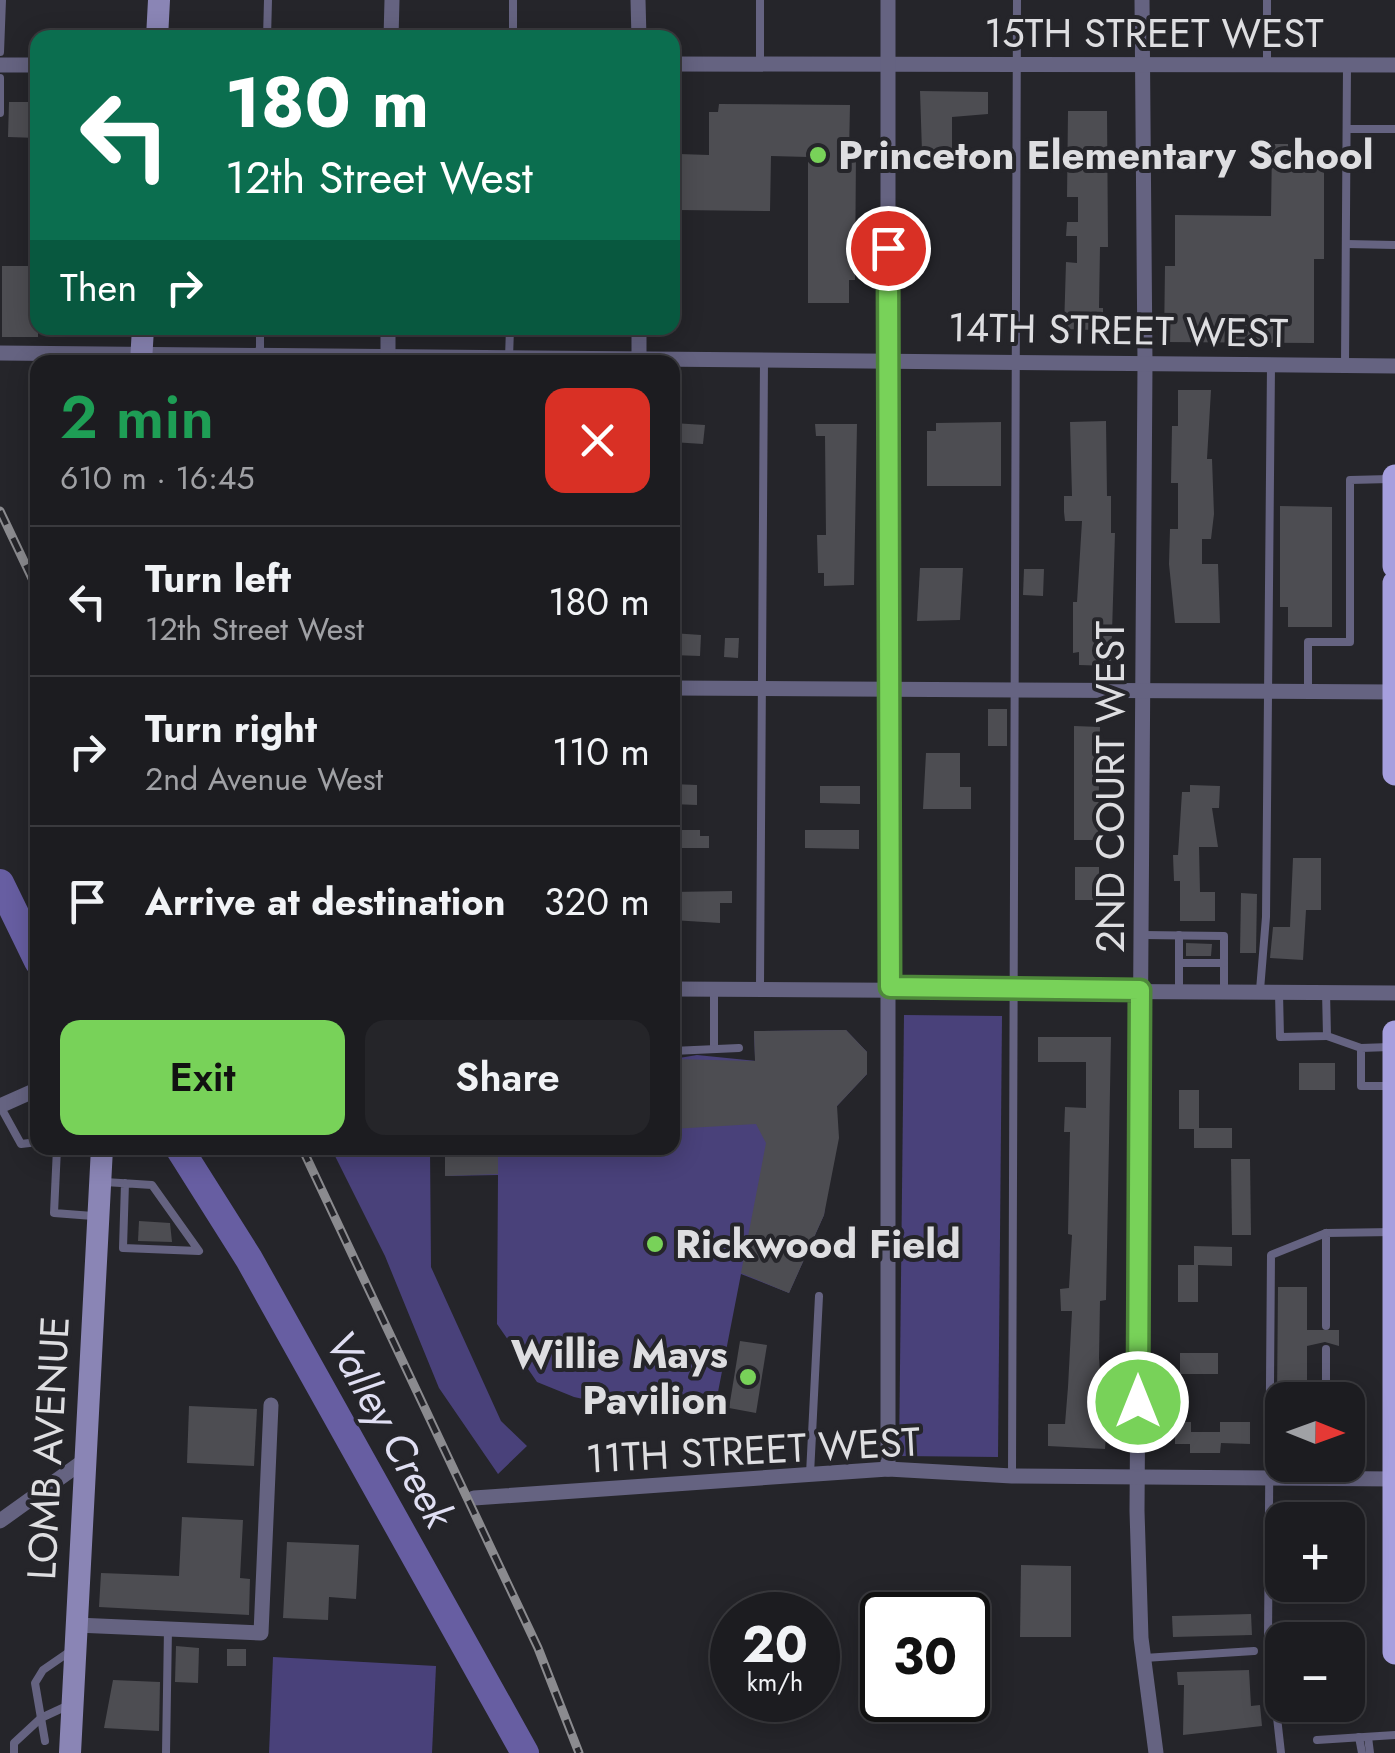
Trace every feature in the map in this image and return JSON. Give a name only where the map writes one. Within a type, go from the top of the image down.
[{"type":"main road","points":[[157,30],[159,0]]},
{"type":"main road","points":[[1395,478],[1395,566]]},
{"type":"main road","points":[[1395,583],[1395,772]]},
{"type":"main road","points":[[1395,1033],[1395,1652]]},
{"type":"main road","name":"LOMB AVENUE","points":[[70,1753],[102,1155]]},
{"type":"street","points":[[392,0],[392,30]]},
{"type":"street","points":[[638,0],[639,30]]},
{"type":"street","points":[[888,0],[888,1469]]},
{"type":"street","name":"2ND COURT WEST","points":[[1142,0],[1145,364],[1137,1477],[1144,1658],[1156,1753]]},
{"type":"street","name":"15TH STREET WEST","points":[[680,64],[1395,65]]},
{"type":"street","points":[[0,65],[30,65]]},
{"type":"street","name":"14TH STREET WEST","points":[[0,353],[47,355]]},
{"type":"street","name":"14TH STREET WEST","points":[[680,360],[1395,366]]},
{"type":"street","points":[[680,688],[1395,692]]},
{"type":"street","points":[[680,988],[1395,993]]},
{"type":"street","points":[[0,1106],[30,1093]]},
{"type":"street","points":[[76,1636],[168,1628],[261,1633],[271,1406]]},
{"type":"street","points":[[0,1521],[85,1460]]},
{"type":"street","name":"11TH STREET WEST","points":[[474,1498],[888,1469],[1012,1476],[1265,1478]]},
{"type":"street","name":"11TH STREET WEST","points":[[1365,1476],[1394,1479]]},
{"type":"lane","points":[[0,52],[2,0]]},
{"type":"lane","points":[[268,0],[268,30]]},
{"type":"lane","points":[[513,0],[513,30]]},
{"type":"lane","points":[[760,0],[760,65]]},
{"type":"lane","points":[[1012,1476],[1018,688],[1017,0]]},
{"type":"lane","points":[[1267,0],[1267,67]]},
{"type":"lane","points":[[1345,365],[1347,66]]},
{"type":"lane","points":[[0,78],[0,112]]},
{"type":"lane","points":[[1347,129],[1395,129]]},
{"type":"lane","points":[[1346,244],[1395,245]]},
{"type":"lane","points":[[760,986],[764,360]]},
{"type":"lane","points":[[1260,990],[1266,917],[1271,365]]},
{"type":"lane","points":[[1308,692],[1308,642],[1350,642],[1350,480],[1395,478]]},
{"type":"lane","points":[[1141,935],[1199,939],[1224,936],[1224,990]]},
{"type":"lane","points":[[1179,936],[1179,990]]},
{"type":"lane","points":[[1179,963],[1224,963]]},
{"type":"lane","points":[[714,986],[714,1049]]},
{"type":"lane","points":[[1279,990],[1280,1036],[1327,1036],[1360,1048],[1395,1048]]},
{"type":"lane","points":[[1326,991],[1327,1036]]},
{"type":"lane","points":[[680,1051],[739,1048]]},
{"type":"lane","points":[[1360,1048],[1361,1086],[1395,1086]]},
{"type":"lane","points":[[0,1106],[21,1144],[30,1143]]},
{"type":"lane","points":[[57,1155],[54,1213],[123,1228]]},
{"type":"lane","points":[[100,1182],[126,1183],[152,1185],[199,1251],[123,1248],[126,1183]]},
{"type":"lane","points":[[1269,1382],[1271,1255],[1326,1233],[1394,1232]]},
{"type":"lane","points":[[1326,1233],[1326,1326]]},
{"type":"lane","points":[[810,1474],[818,1296]]},
{"type":"lane","points":[[1326,1349],[1326,1382]]},
{"type":"lane","points":[[1266,1482],[1268,1637],[1281,1753]]},
{"type":"lane","points":[[166,1753],[168,1628]]},
{"type":"lane","points":[[40,1738],[35,1683],[76,1636]]},
{"type":"lane","points":[[1144,1658],[1254,1651]]},
{"type":"lane","points":[[14,1753],[14,1743],[41,1718],[72,1703]]},
{"type":"lane","points":[[1317,1740],[1395,1735]]},
{"type":"lane","points":[[1364,1737],[1370,1753]]},
{"type":"lane","points":[[1362,1753],[1364,1737]]},
{"type":"lane","points":[[1344,1738],[1346,1753]]},
{"type":"shaded area","points":[[904,1015],[1002,1016],[998,1457],[899,1456]]},
{"type":"shaded area","name":"Rickwood Field","points":[[846,1030],[867,1052],[867,1074],[837,1106],[824,1215],[789,1293],[741,1274],[718,1392],[606,1404],[574,1397],[537,1382],[497,1324],[498,1175],[445,1176],[445,1155],[680,1155],[680,1058],[697,1055],[797,1065],[804,1057],[755,1057],[754,1031]]},
{"type":"shaded area","points":[[334,1155],[430,1155],[431,1267],[501,1421],[527,1446],[498,1474],[439,1388],[385,1256]]},
{"type":"shaded area","points":[[273,1657],[436,1666],[432,1753],[269,1753]]},
{"type":"building","points":[[920,91],[988,92],[988,114],[952,117],[952,152],[922,152]]},
{"type":"building","points":[[9,102],[30,102],[30,138],[8,137]]},
{"type":"building","points":[[719,104],[850,105],[849,152],[856,152],[855,280],[849,280],[849,303],[808,303],[808,157],[771,156],[770,211],[680,210],[680,154],[709,155],[709,112],[718,112]]},
{"type":"building","points":[[1068,111],[1107,111],[1108,247],[1100,247],[1099,308],[1103,308],[1103,323],[1094,322],[1094,330],[1064,329],[1066,262],[1077,263],[1077,236],[1066,236],[1067,222],[1078,222],[1078,197],[1067,197]]},
{"type":"building","points":[[1272,144],[1288,144],[1288,163],[1324,164],[1324,259],[1314,259],[1314,343],[1164,342],[1165,266],[1175,266],[1175,215],[1271,216]]},
{"type":"building","points":[[2,266],[30,266],[30,335],[38,337],[2,337]]},
{"type":"building","points":[[1178,390],[1211,390],[1207,459],[1212,459],[1214,514],[1211,539],[1202,539],[1202,564],[1218,564],[1220,623],[1175,623],[1169,564],[1170,529],[1178,529],[1178,483],[1171,483],[1172,426],[1178,426]]},
{"type":"building","points":[[1106,421],[1107,496],[1111,496],[1111,533],[1115,533],[1111,666],[1079,665],[1079,652],[1073,653],[1073,602],[1077,602],[1082,521],[1065,521],[1064,512],[1064,496],[1072,496],[1070,422]]},
{"type":"building","points":[[1001,422],[1001,486],[927,486],[927,431],[936,431],[936,423]]},
{"type":"building","points":[[680,423],[705,425],[703,444],[680,443]]},
{"type":"building","points":[[815,424],[857,424],[854,585],[824,586],[824,573],[818,573],[817,535],[826,535],[825,436],[816,436]]},
{"type":"building","points":[[1280,506],[1332,507],[1332,627],[1288,627],[1288,607],[1280,607]]},
{"type":"building","points":[[920,568],[963,568],[960,620],[917,621]]},
{"type":"building","points":[[1024,569],[1044,569],[1043,596],[1023,595]]},
{"type":"building","points":[[680,634],[701,635],[700,656],[680,655]]},
{"type":"building","points":[[725,638],[739,638],[738,658],[724,657]]},
{"type":"building","points":[[988,709],[1007,709],[1007,746],[988,746]]},
{"type":"building","points":[[1074,726],[1100,727],[1098,840],[1074,840]]},
{"type":"building","points":[[926,753],[960,753],[960,787],[971,787],[971,809],[923,809]]},
{"type":"building","points":[[680,784],[697,785],[697,805],[680,804]]},
{"type":"building","points":[[1190,785],[1220,786],[1219,808],[1212,808],[1218,847],[1199,847],[1200,892],[1215,892],[1215,921],[1180,921],[1180,881],[1174,881],[1173,855],[1178,855],[1182,792],[1190,792]]},
{"type":"building","points":[[820,786],[860,786],[860,804],[820,803]]},
{"type":"building","points":[[680,830],[700,830],[700,836],[709,836],[709,848],[680,848]]},
{"type":"building","points":[[805,830],[859,830],[859,849],[805,848]]},
{"type":"building","points":[[1293,858],[1321,858],[1321,910],[1306,910],[1303,960],[1270,958],[1273,927],[1290,927]]},
{"type":"building","points":[[1075,867],[1099,867],[1099,900],[1075,900]]},
{"type":"building","points":[[732,891],[732,903],[720,903],[720,923],[680,920],[680,892]]},
{"type":"building","points":[[1241,893],[1257,894],[1256,953],[1240,953]]},
{"type":"building","points":[[1186,943],[1212,944],[1211,956],[1186,956]]},
{"type":"building","points":[[846,1030],[867,1052],[867,1074],[837,1106],[839,1138],[824,1215],[789,1293],[741,1273],[766,1143],[756,1124],[680,1129],[680,1059],[755,1061],[754,1031]]},
{"type":"building","points":[[1038,1037],[1111,1037],[1106,1300],[1100,1301],[1099,1358],[1100,1371],[1105,1371],[1104,1395],[1109,1395],[1105,1449],[1048,1446],[1048,1424],[1065,1424],[1072,1311],[1061,1311],[1060,1289],[1069,1288],[1072,1235],[1068,1234],[1070,1132],[1064,1132],[1065,1107],[1086,1108],[1086,1062],[1038,1062]]},
{"type":"building","points":[[1299,1063],[1335,1063],[1335,1090],[1299,1090]]},
{"type":"building","points":[[1179,1090],[1199,1090],[1199,1128],[1232,1128],[1232,1148],[1194,1148],[1194,1129],[1179,1129]]},
{"type":"building","points":[[445,1155],[498,1155],[498,1174],[445,1176]]},
{"type":"building","points":[[1231,1159],[1250,1159],[1251,1235],[1232,1235]]},
{"type":"building","points":[[139,1221],[170,1223],[172,1242],[138,1241]]},
{"type":"building","points":[[1194,1246],[1232,1247],[1232,1266],[1198,1265],[1198,1302],[1178,1302],[1178,1265],[1194,1265]]},
{"type":"building","points":[[1278,1287],[1307,1287],[1307,1330],[1339,1330],[1339,1346],[1325,1342],[1307,1346],[1307,1382],[1277,1382]]},
{"type":"building","name":"Willie Mays Pavilion","points":[[740,1341],[767,1345],[756,1413],[729,1408]]},
{"type":"building","points":[[1180,1353],[1218,1353],[1218,1374],[1180,1374]]},
{"type":"building","points":[[189,1406],[257,1409],[254,1466],[187,1463]]},
{"type":"building","points":[[1175,1422],[1191,1422],[1191,1432],[1220,1432],[1220,1422],[1250,1422],[1250,1444],[1221,1443],[1220,1453],[1190,1453],[1190,1444],[1175,1444]]},
{"type":"building","points":[[182,1517],[243,1520],[240,1578],[250,1579],[249,1615],[99,1607],[101,1573],[179,1576]]},
{"type":"building","points":[[287,1542],[359,1545],[356,1599],[329,1597],[328,1620],[283,1618]]},
{"type":"building","points":[[1021,1565],[1071,1566],[1071,1637],[1020,1637]]},
{"type":"building","points":[[1251,1614],[1252,1635],[1173,1637],[1172,1616]]},
{"type":"building","points":[[176,1646],[199,1648],[198,1683],[175,1682]]},
{"type":"building","points":[[227,1649],[246,1649],[246,1666],[227,1666]]},
{"type":"building","points":[[1249,1670],[1251,1706],[1260,1705],[1262,1726],[1183,1735],[1184,1685],[1178,1685],[1177,1672]]},
{"type":"building","points":[[113,1680],[160,1682],[159,1731],[104,1728]]},
{"type":"waterway","name":"Valley Creek","points":[[0,883],[30,945]]},
{"type":"waterway","name":"Valley Creek","points":[[183,1155],[249,1259],[525,1753]]},
{"type":"railway","points":[[0,511],[30,574]]},
{"type":"railway","points":[[305,1155],[538,1648],[579,1753]]},
{"type":"place","name":"Princeton Elementary School","points":[[818,155]]},
{"type":"place","name":"Rickwood Field","points":[[655,1244]]},
{"type":"place","name":"Willie Mays Pavilion","points":[[748,1377]]},
{"type":"route","points":[[888,248],[890,987],[1140,990],[1138,1402]]}]
